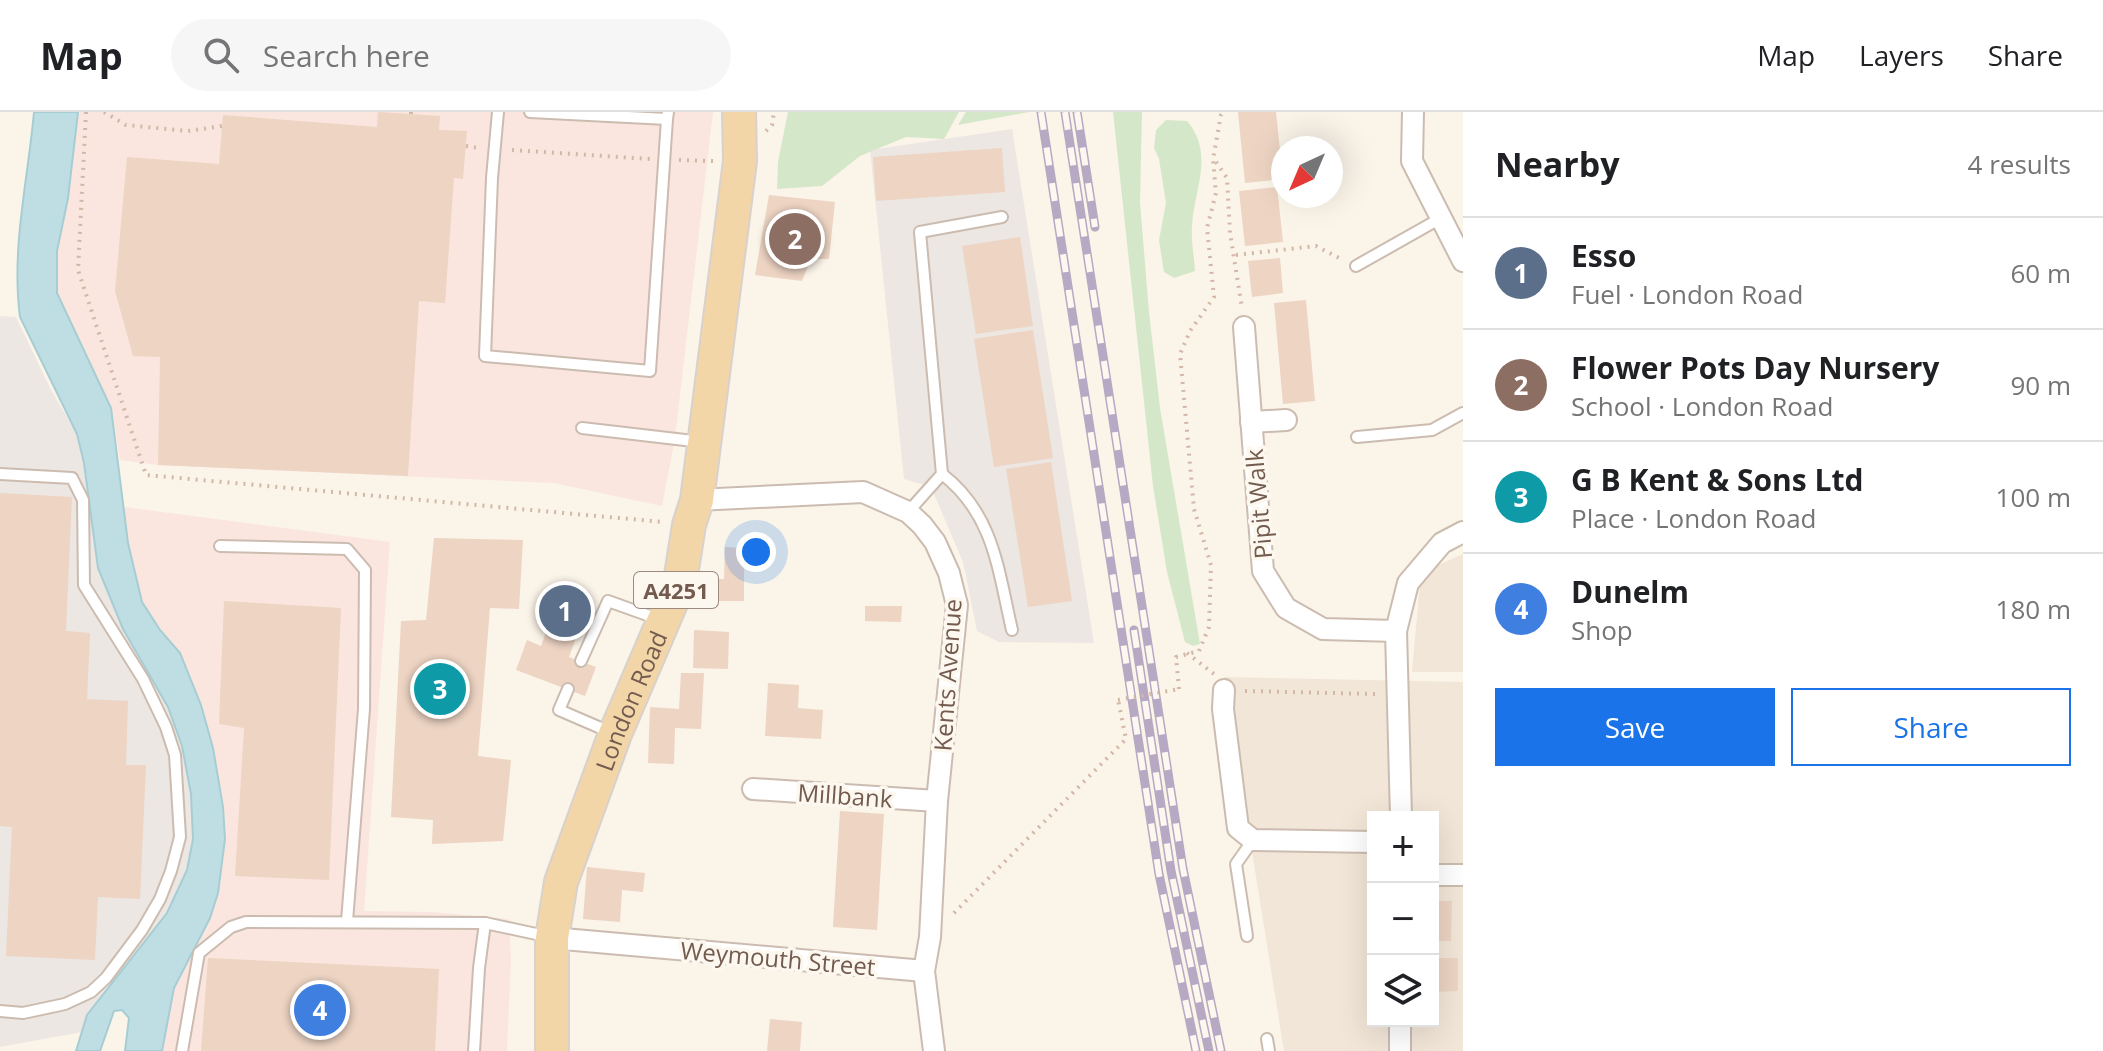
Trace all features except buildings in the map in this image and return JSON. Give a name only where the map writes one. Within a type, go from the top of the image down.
[{"type":"main road","name":"London Road","points":[[552,1051],[552,938],[561,882],[615,734],[680,582],[704,443],[740,161],[739,112]]},
{"type":"street","points":[[1413,112],[1412,161],[1463,261]]},
{"type":"street","name":"Pipit Walk","points":[[1244,327],[1263,571],[1286,608],[1323,629],[1396,631]]},
{"type":"street","name":"Pipit Walk","points":[[1251,422],[1286,420]]},
{"type":"street","name":"Kents Avenue","points":[[693,512],[863,492],[908,512],[935,542],[949,573],[957,605],[937,801],[930,937],[924,971]]},
{"type":"street","points":[[1401,811],[1396,631],[1408,583],[1442,543],[1463,532]]},
{"type":"street","points":[[1224,690],[1223,709],[1238,828],[1253,840],[1367,842]]},
{"type":"street","name":"Millbank","points":[[753,789],[937,801]]},
{"type":"street","points":[[1439,875],[1463,875]]},
{"type":"street","name":"Weymouth Street","points":[[552,938],[924,971]]},
{"type":"street","points":[[924,971],[934,1051]]},
{"type":"street","points":[[1400,1027],[1400,1051]]},
{"type":"lane","points":[[498,112],[492,178],[485,356],[650,371],[667,116],[530,112]]},
{"type":"lane","points":[[1002,217],[926,228],[920,232],[942,474],[956,485],[987,529],[1012,630]]},
{"type":"lane","points":[[1356,266],[1441,218]]},
{"type":"lane","points":[[1357,437],[1432,430],[1463,413]]},
{"type":"lane","points":[[582,428],[704,443]]},
{"type":"lane","points":[[0,474],[72,478],[79,486],[83,500],[84,585],[143,679],[166,727],[175,755],[180,837],[160,899],[142,930],[106,978],[91,992],[65,1004],[23,1013],[0,1011]]},
{"type":"lane","points":[[908,512],[942,474]]},
{"type":"lane","points":[[220,546],[347,549],[365,570],[364,709],[347,921]]},
{"type":"lane","points":[[581,661],[608,601],[663,621]]},
{"type":"lane","points":[[568,689],[559,710],[615,734]]},
{"type":"lane","points":[[1247,936],[1236,864],[1253,840]]},
{"type":"lane","points":[[182,1051],[199,953],[231,927],[246,922],[485,923],[552,938]]},
{"type":"lane","points":[[474,1051],[485,923]]},
{"type":"lane","points":[[1267,1039],[1269,1051]]},
{"type":"path","points":[[86,112],[78,270],[146,475],[693,512]]},
{"type":"path","points":[[104,112],[126,125],[188,131],[222,126]]},
{"type":"path","points":[[930,937],[1126,739],[1118,700],[1179,689],[1176,657],[1199,651],[1209,627],[1211,565],[1194,509],[1180,354],[1190,331],[1214,297],[1207,228],[1216,193],[1213,159],[1224,112]]},
{"type":"path","points":[[538,152],[740,161]]},
{"type":"path","points":[[1213,159],[1227,178],[1230,233],[1244,327]]},
{"type":"path","points":[[1235,255],[1316,246],[1356,266]]},
{"type":"path","points":[[1187,653],[1212,671],[1224,690],[1398,695]]},
{"type":"shaded area","points":[[78,112],[713,112],[675,438],[662,506],[554,483],[158,465],[120,460],[111,408],[57,293],[57,251],[68,198]]},
{"type":"shaded area","points":[[1012,129],[1094,643],[999,642],[977,631],[963,562],[931,487],[904,479],[870,150]]},
{"type":"shaded area","points":[[0,316],[16,317],[51,390],[77,434],[84,463],[98,568],[123,629],[168,707],[182,746],[191,794],[193,839],[187,870],[167,913],[87,1015],[82,1032],[0,1047]]},
{"type":"shaded area","points":[[124,507],[390,542],[364,911],[432,912],[509,919],[511,960],[507,1051],[162,1051],[174,988],[218,893],[225,839],[223,807],[213,748],[180,653],[142,602],[128,543]]},
{"type":"shaded area","points":[[1463,554],[1463,672],[1412,672],[1421,573]]},
{"type":"shaded area","points":[[1224,677],[1463,682],[1463,1051],[1284,1051]]},
{"type":"green space","points":[[788,112],[959,112],[944,139],[906,137],[860,156],[822,186],[777,189],[778,162]]},
{"type":"green space","points":[[966,112],[1029,112],[958,125]]},
{"type":"green space","points":[[1113,112],[1142,112],[1140,203],[1149,312],[1160,408],[1200,644],[1193,646],[1185,642],[1167,572],[1153,486]]},
{"type":"green space","points":[[1166,120],[1187,121],[1200,146],[1201,159],[1192,226],[1195,271],[1174,278],[1164,272],[1159,240],[1166,203],[1159,159],[1154,148],[1156,130]]},
{"type":"water","points":[[34,112],[78,112],[68,198],[57,251],[57,293],[111,408],[128,543],[142,602],[180,653],[201,705],[213,748],[223,807],[225,839],[218,893],[210,918],[174,988],[162,1051],[125,1051],[129,1018],[122,1010],[114,1011],[100,1051],[76,1051],[87,1015],[167,913],[187,870],[193,839],[191,794],[182,746],[168,707],[123,629],[98,568],[84,463],[77,434],[20,317],[19,240]]},
{"type":"railway","points":[[1041,112],[1159,874],[1196,1051]]},
{"type":"railway","points":[[1065,112],[1183,869],[1221,1051]]},
{"type":"railway","points":[[1077,112],[1095,227]]},
{"type":"railway","points":[[1134,630],[1171,871],[1209,1051]]},
{"type":"place","name":"Flower Pots Day Nursery","points":[[795,239]]},
{"type":"place","name":"Esso","points":[[565,611]]},
{"type":"place","name":"G B Kent & Sons Ltd","points":[[440,689]]},
{"type":"place","name":"Dunelm","points":[[320,1010]]}]
